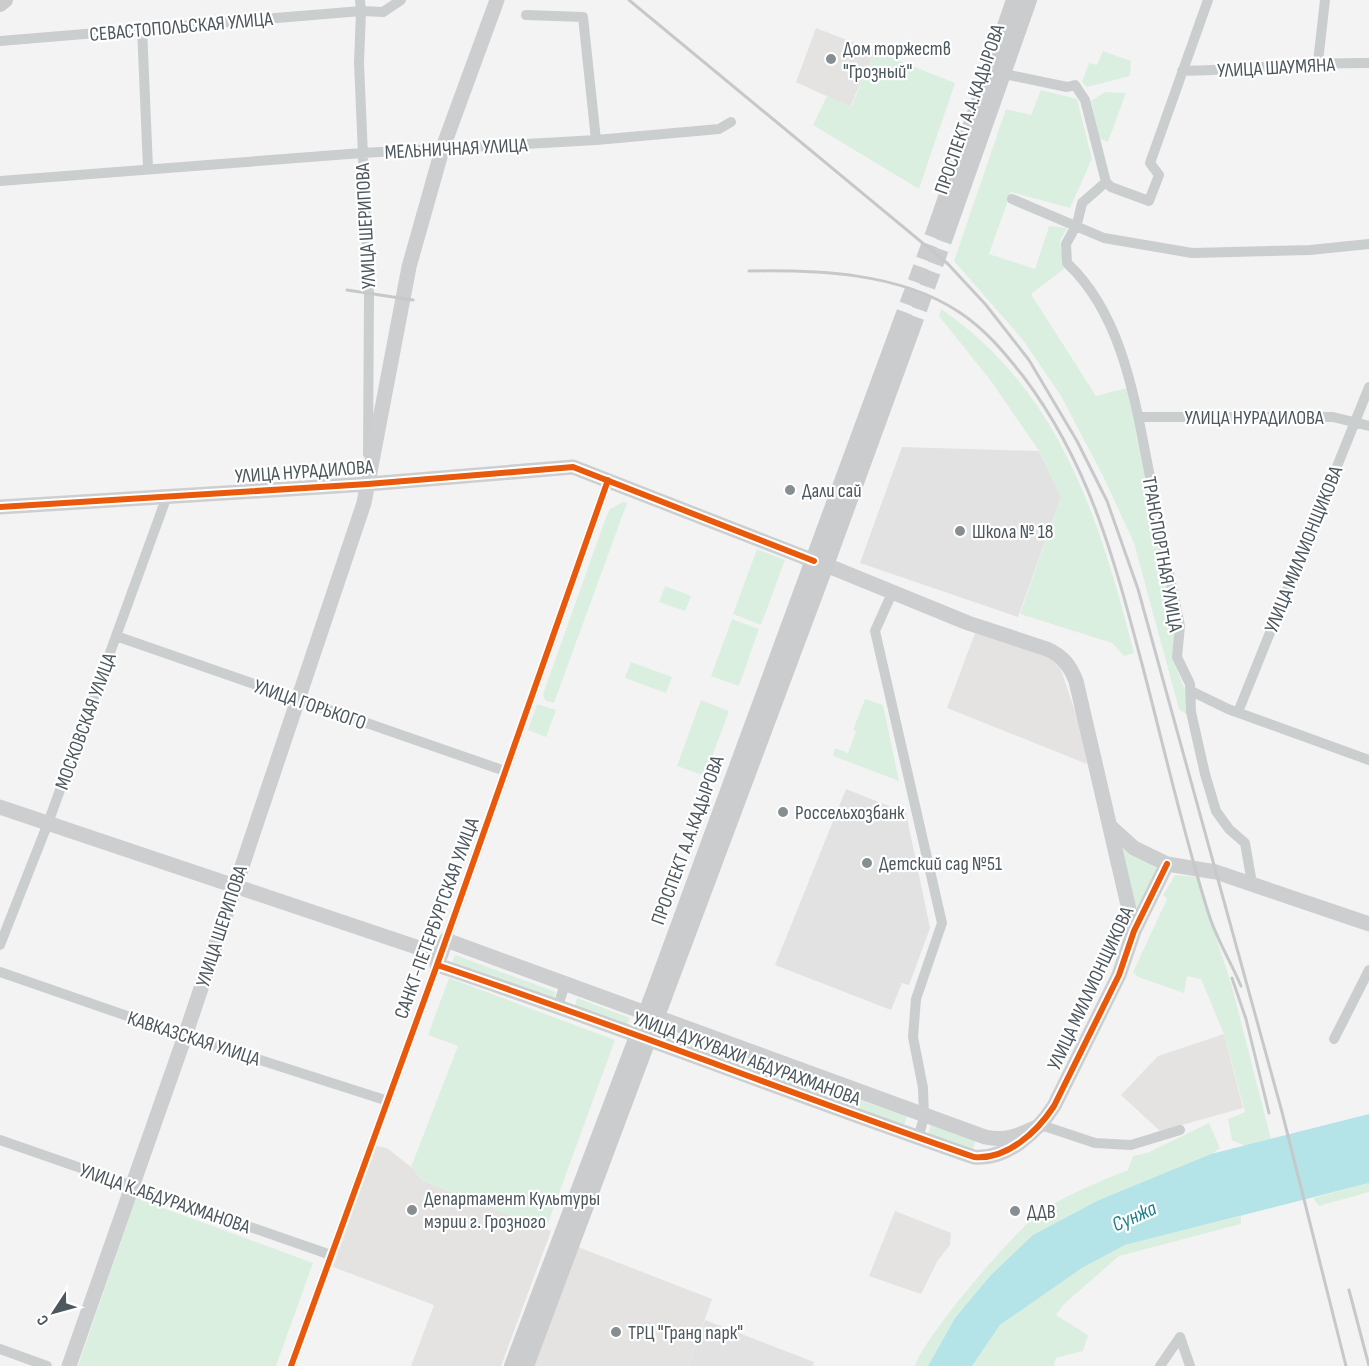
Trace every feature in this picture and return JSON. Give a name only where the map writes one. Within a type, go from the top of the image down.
[{"type":"main road","points":[[0,4],[5,0]]},
{"type":"main road","name":"ПРОСПЕКТ А.А.КАДЫРОВА","points":[[1014,0],[941,231],[1004,74],[1029,0]]},
{"type":"main road","name":"ПРОСПЕКТ А.А.КАДЫРОВА","points":[[512,1366],[652,1016],[905,330]]},
{"type":"main road","name":"ПРОСПЕКТ А.А.КАДЫРОВА","points":[[526,1366],[643,1038]]},
{"type":"street","points":[[361,6],[383,12],[401,0]]},
{"type":"street","name":"УЛИЦА ШЕРИПОВА","points":[[69,1366],[185,1036],[368,484],[401,299],[442,150],[496,0]]},
{"type":"street","points":[[1004,74],[1067,87],[1075,85],[1085,100],[1106,182],[1111,188],[1149,201],[1158,175],[1150,163],[1208,0]]},
{"type":"street","points":[[1318,62],[1324,0]]},
{"type":"street","name":"СЕВАСТОПОЛЬСКАЯ УЛИЦА","points":[[0,41],[361,6]]},
{"type":"street","name":"УЛИЦА ШЕРИПОВА","points":[[361,6],[359,63],[369,293],[368,484]]},
{"type":"street","points":[[526,15],[583,17],[596,140]]},
{"type":"street","points":[[142,28],[148,168]]},
{"type":"street","name":"УЛИЦА ШАУМЯНА","points":[[1182,71],[1239,70],[1318,62],[1369,63]]},
{"type":"street","name":"МЕЛЬНИЧНАЯ УЛИЦА","points":[[0,181],[362,153],[596,140],[719,129],[731,122]]},
{"type":"street","points":[[1077,224],[1082,203],[1106,182]]},
{"type":"street","points":[[1012,199],[1077,224],[1104,238],[1192,253],[1310,250],[1369,244]]},
{"type":"street","name":"ТРАНСПОРТНАЯ УЛИЦА","points":[[1077,224],[1066,244],[1067,263],[1086,280],[1107,321],[1129,378],[1180,626],[1177,657],[1191,691],[1191,712],[1216,811],[1229,829],[1245,843],[1252,883]]},
{"type":"street","name":"УЛИЦА МИЛЛИОНЩИКОВА","points":[[1238,712],[1369,387]]},
{"type":"street","name":"УЛИЦА НУРАДИЛОВА","points":[[1138,417],[1333,417],[1369,426]]},
{"type":"street","name":"УЛИЦА НУРАДИЛОВА","points":[[0,507],[368,484],[573,467],[608,480],[968,623],[1057,653],[1070,666],[1076,681],[1089,742],[1112,828],[1134,931]]},
{"type":"street","name":"САНКТ-ПЕТЕРБУРГСКАЯ УЛИЦА","points":[[291,1366],[439,960],[608,480]]},
{"type":"street","name":"МОСКОВСКАЯ УЛИЦА","points":[[0,945],[48,823],[167,496]]},
{"type":"street","points":[[892,593],[875,631],[942,923],[916,999],[914,1037],[923,1088],[924,1117],[918,1138]]},
{"type":"street","name":"УЛИЦА ГОРЬКОГО","points":[[116,636],[505,771]]},
{"type":"street","points":[[1191,691],[1238,712],[1369,760]]},
{"type":"street","name":"УЛИЦА ДУКУВАХИ АБДУРАХМАНОВА","points":[[0,807],[234,886],[439,960],[643,1038],[918,1138],[974,1156],[984,1158],[1013,1147],[1041,1125]]},
{"type":"street","points":[[1112,828],[1134,848],[1167,864],[1216,872],[1369,924]]},
{"type":"street","name":"УЛИЦА МИЛЛИОНЩИКОВА","points":[[1041,1125],[1054,1106],[1119,975],[1134,931],[1167,864]]},
{"type":"street","name":"УЛИЦА ДУКУВАХИ АБДУРАХМАНОВА","points":[[446,940],[652,1016],[764,1054],[924,1117],[985,1137],[1000,1140],[1013,1138],[1041,1125]]},
{"type":"street","points":[[1334,1039],[1369,970]]},
{"type":"street","name":"КАВКАЗСКАЯ УЛИЦА","points":[[0,972],[185,1036],[388,1101]]},
{"type":"street","points":[[558,1006],[566,984]]},
{"type":"street","points":[[754,1078],[764,1054]]},
{"type":"street","points":[[1041,1125],[1095,1143],[1131,1145],[1180,1131]]},
{"type":"street","points":[[974,1156],[985,1137]]},
{"type":"street","name":"УЛИЦА К.АБДУРАХМАНОВА","points":[[0,1140],[132,1188],[331,1255]]},
{"type":"street","points":[[1160,1366],[1180,1337],[1190,1366]]},
{"type":"street","points":[[0,1349],[47,1366]]},
{"type":"shaded area","points":[[816,28],[875,51],[850,107],[796,82]]},
{"type":"shaded area","name":"Школа № 18","points":[[902,447],[1039,451],[1061,497],[1018,617],[860,563]]},
{"type":"shaded area","points":[[975,633],[1049,656],[1060,667],[1082,732],[1087,764],[947,708]]},
{"type":"shaded area","name":"Детский сад №51","points":[[846,789],[906,813],[930,928],[909,985],[902,983],[891,1010],[775,965]]},
{"type":"shaded area","points":[[1224,1034],[1243,1108],[1160,1131],[1121,1095],[1158,1056]]},
{"type":"shaded area","points":[[376,1146],[387,1148],[411,1167],[423,1181],[551,1231],[501,1366],[411,1366],[434,1305],[333,1267]]},
{"type":"shaded area","points":[[895,1211],[951,1233],[950,1245],[938,1260],[921,1294],[869,1276]]},
{"type":"shaded area","points":[[578,1247],[712,1299],[688,1366],[532,1366]]},
{"type":"shaded area","points":[[705,1320],[814,1362],[813,1366],[688,1366]]},
{"type":"green space","points":[[875,51],[955,83],[919,189],[813,125],[827,96],[851,107]]},
{"type":"green space","points":[[1103,51],[1131,61],[1130,76],[1087,87],[1082,82],[1089,63],[1097,65]]},
{"type":"green space","points":[[1041,90],[1077,99],[1092,159],[1070,208],[1011,192],[989,254],[1035,269],[1049,226],[1067,228],[1060,241],[1064,269],[1031,294],[1096,396],[1127,388],[1175,626],[1173,659],[1186,693],[1187,715],[1179,709],[1134,543],[1103,476],[1061,396],[1023,340],[954,261],[1006,109],[1031,115]]},
{"type":"green space","points":[[1105,92],[1126,93],[1108,142],[1100,139],[1091,101]]},
{"type":"green space","points":[[941,309],[982,342],[1017,378],[1045,418],[1069,462],[1089,507],[1121,603],[1134,653],[1124,656],[1112,643],[1020,614],[1061,497],[1039,451],[991,381],[939,316]]},
{"type":"green space","points":[[623,502],[627,503],[554,703],[545,700],[543,694],[606,517],[610,509]]},
{"type":"green space","points":[[757,549],[785,560],[761,625],[733,614]]},
{"type":"green space","points":[[665,586],[691,596],[685,611],[659,602]]},
{"type":"green space","points":[[732,619],[759,629],[739,686],[711,676]]},
{"type":"green space","points":[[631,662],[672,677],[666,693],[625,678]]},
{"type":"green space","points":[[865,699],[883,705],[899,781],[833,756],[835,748],[848,753],[856,731],[853,730]]},
{"type":"green space","points":[[701,700],[729,711],[705,776],[677,766]]},
{"type":"green space","points":[[537,704],[556,710],[546,737],[528,730]]},
{"type":"green space","points":[[1116,847],[1134,848],[1167,864],[1134,931]]},
{"type":"green space","points":[[1175,875],[1196,877],[1231,983],[1271,1139],[1245,1146],[1232,1140],[1228,1119],[1245,1112],[1224,1034],[1201,979],[1187,976],[1184,993],[1138,977],[1133,972],[1167,899],[1163,895]]},
{"type":"green space","points":[[455,955],[556,992],[554,999],[452,962]]},
{"type":"green space","points":[[449,978],[615,1040],[546,1229],[423,1181],[411,1167],[458,1046],[428,1035]]},
{"type":"green space","points":[[577,998],[630,1018],[627,1025],[575,1006]]},
{"type":"green space","points":[[662,1028],[755,1062],[752,1072],[658,1038]]},
{"type":"green space","points":[[766,1066],[907,1116],[904,1126],[763,1075]]},
{"type":"green space","points":[[1209,1123],[1220,1148],[1212,1154],[1099,1200],[989,1277],[955,1318],[928,1366],[915,1366],[934,1333],[970,1287],[1037,1215],[1069,1195],[1128,1170],[1133,1156],[1147,1153]]},
{"type":"green space","points":[[931,1125],[976,1140],[973,1149],[928,1134]]},
{"type":"green space","points":[[1369,1183],[1369,1192],[1319,1206],[1313,1198]]},
{"type":"green space","points":[[136,1198],[313,1263],[276,1366],[78,1366]]},
{"type":"green space","points":[[1241,1216],[1241,1224],[1119,1256],[1063,1305],[1056,1315],[1088,1335],[1083,1351],[1056,1358],[1054,1366],[972,1366],[1000,1325],[1082,1268],[1125,1245]]},
{"type":"water","name":"Сунжа","points":[[1369,1114],[1369,1183],[1125,1245],[1082,1268],[1000,1325],[972,1366],[928,1366],[955,1318],[989,1277],[1033,1235],[1099,1200],[1211,1154]]},
{"type":"tunnel","points":[[899,327],[935,229]]},
{"type":"tunnel","points":[[911,332],[947,232]]},
{"type":"railway","points":[[629,0],[948,264],[986,305],[1029,360],[1077,441],[1107,501],[1138,589],[1282,1112],[1346,1366]]},
{"type":"railway","points":[[749,271],[802,271],[857,276],[910,289],[936,299],[959,312],[986,333],[1023,376],[1066,444],[1083,479],[1110,550],[1132,625],[1182,821],[1212,924],[1241,986]]},
{"type":"railway","points":[[347,290],[413,300]]},
{"type":"railway","points":[[1232,978],[1246,1019],[1269,1113]]},
{"type":"railway","points":[[1349,1290],[1369,1366]]},
{"type":"cycle path","points":[[0,507],[368,484],[573,467],[814,561]]},
{"type":"cycle path","points":[[291,1366],[437,965],[608,480]]},
{"type":"cycle path","points":[[437,965],[974,1157],[986,1157],[998,1154],[1020,1142],[1039,1125],[1054,1106],[1119,975],[1134,931],[1167,864]]},
{"type":"place","name":"Дом торжеств \"Грозный\"","points":[[831,59]]},
{"type":"place","name":"Дали сай","points":[[790,490]]},
{"type":"place","name":"Школа № 18","points":[[960,531]]},
{"type":"place","name":"Россельхозбанк","points":[[783,812]]},
{"type":"place","name":"Детский сад №51","points":[[867,863]]},
{"type":"place","name":"Департамент Культуры мэрии г. Грозного","points":[[412,1210]]},
{"type":"place","name":"ДДВ","points":[[1015,1211]]},
{"type":"place","name":"ТРЦ \"Гранд парк\"","points":[[616,1332]]}]
